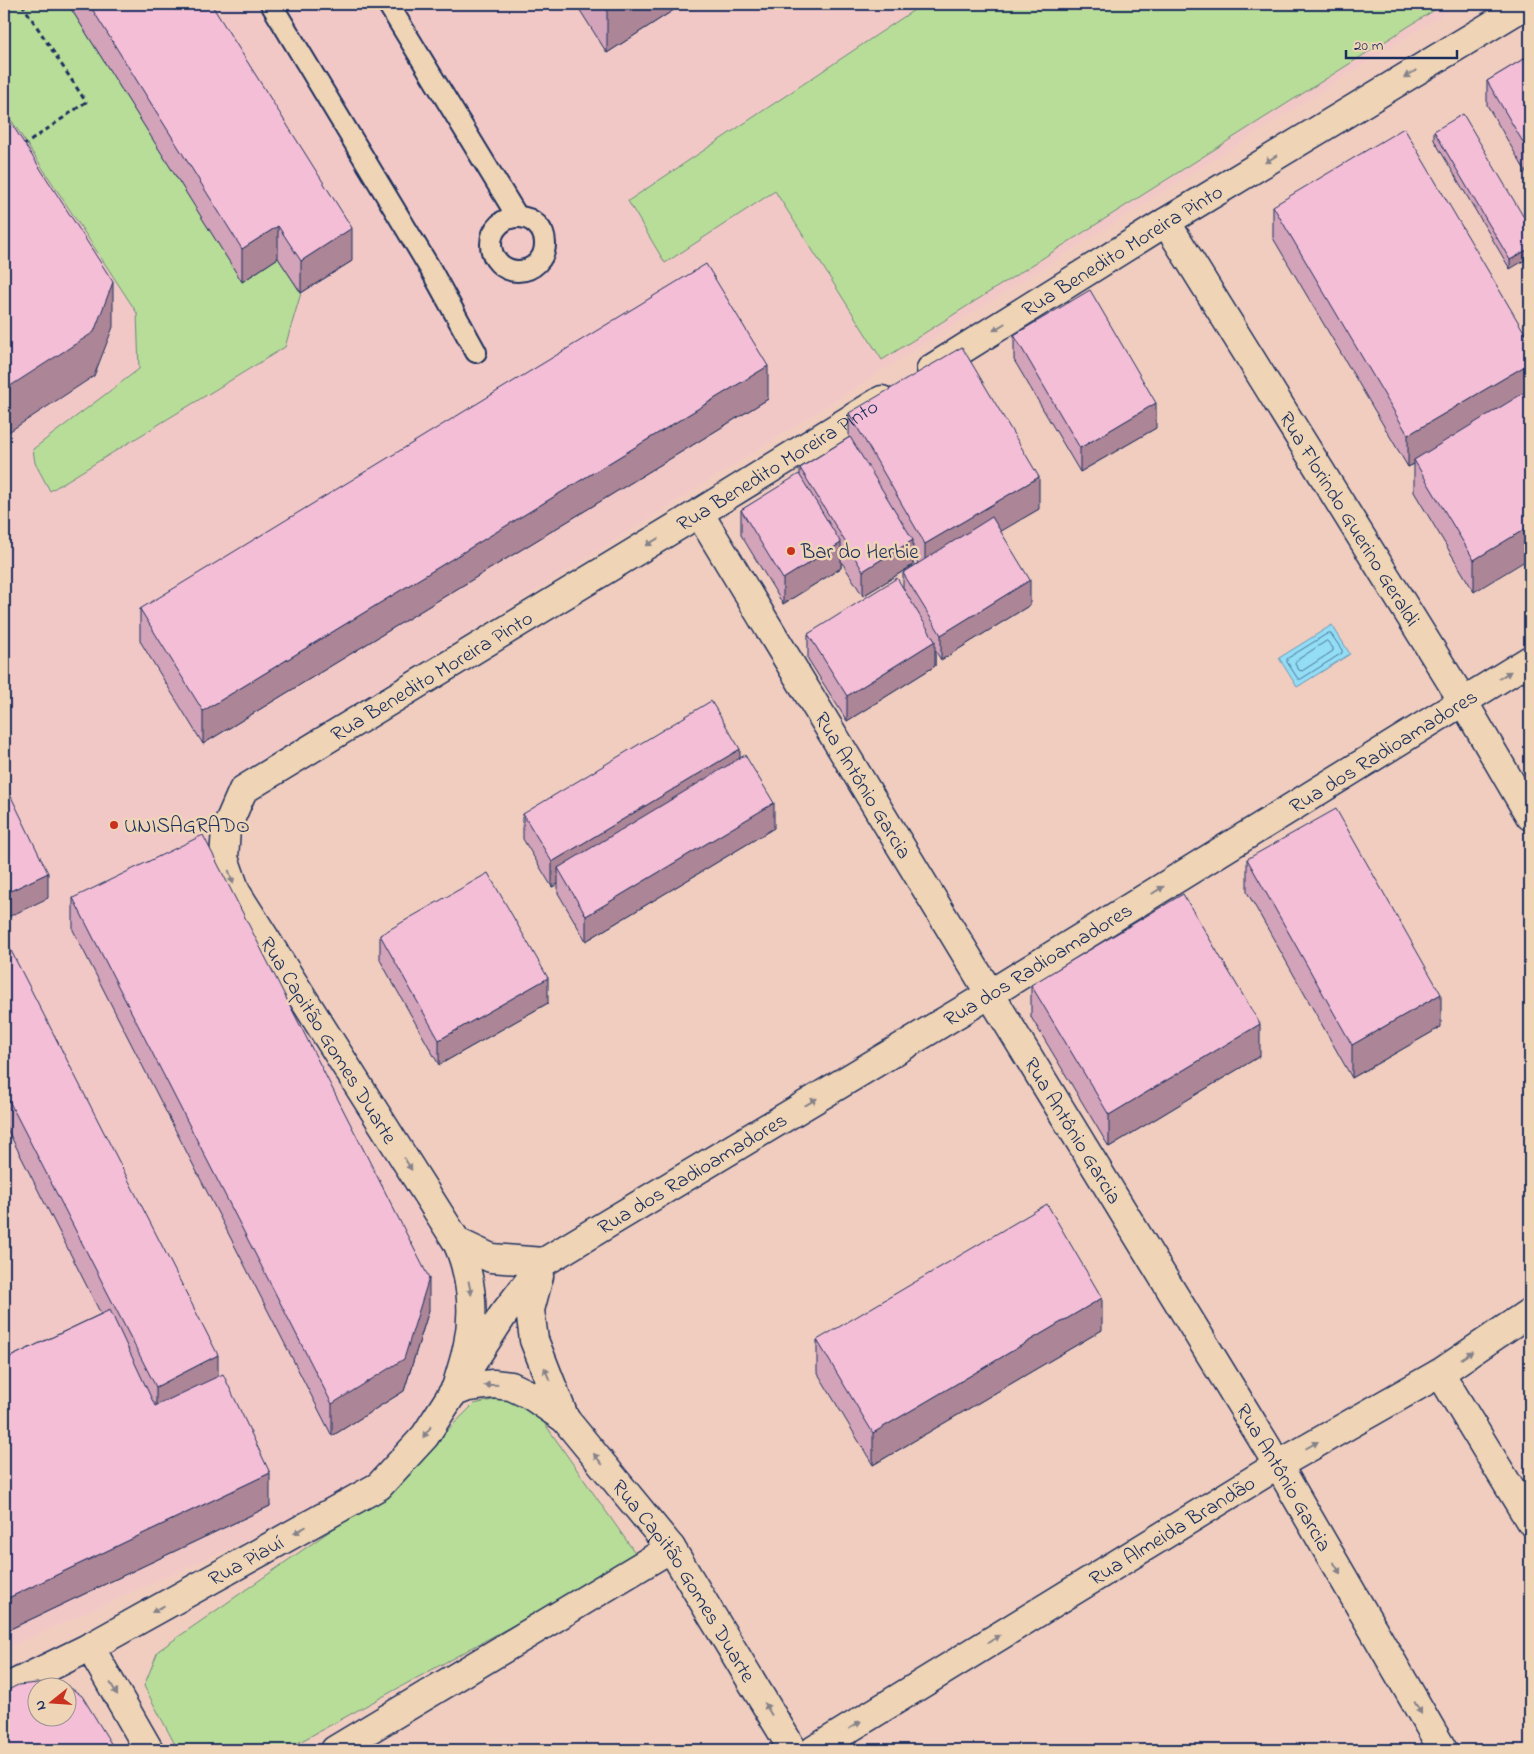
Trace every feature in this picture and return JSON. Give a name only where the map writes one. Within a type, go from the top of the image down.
[{"type":"street","name":"Rua Benedito Moreira Pinto","points":[[226,829],[243,790],[699,513],[1166,222],[1526,4]]},
{"type":"street","name":"Rua Florindo Guerino Geraldi","points":[[1166,222],[1463,701],[1530,816]]},
{"type":"street","name":"Rua Antônio Garcia","points":[[699,513],[1278,1465],[1443,1750]]},
{"type":"street","name":"Rua dos Radioamadores","points":[[544,1262],[990,994],[1530,660]]},
{"type":"street","name":"Rua Capitão Gomes Duarte","points":[[226,829],[224,858],[236,892],[457,1242],[463,1256],[472,1297],[468,1343],[455,1392]]},
{"type":"street","points":[[457,1242],[491,1258],[544,1262],[530,1310],[534,1340],[565,1419]]},
{"type":"street","name":"Rua Piauí","points":[[4,1689],[90,1647],[379,1486],[425,1436],[503,1315],[544,1262]]},
{"type":"street","name":"Rua Almeida Brandão","points":[[814,1750],[1278,1465],[1440,1373],[1530,1312]]},
{"type":"street","points":[[1440,1373],[1530,1521]]},
{"type":"street","points":[[455,1392],[468,1387],[493,1384],[511,1386],[530,1394],[565,1419]]},
{"type":"street","name":"Rua Capitão Gomes Duarte","points":[[565,1419],[671,1548],[793,1750]]},
{"type":"street","points":[[335,1750],[671,1548]]},
{"type":"street","points":[[90,1647],[149,1750]]},
{"type":"lane","points":[[271,4],[431,270],[476,352]]},
{"type":"lane","points":[[388,4],[517,216]]},
{"type":"path","points":[[16,151],[86,102],[22,4]]},
{"type":"shaded area","name":"UNISAGRADO","points":[[4,4],[1459,4],[230,785],[218,864],[481,1299],[456,1383],[379,1482],[4,1649]]},
{"type":"green space","points":[[4,4],[68,4],[242,281],[278,258],[301,293],[285,347],[50,491],[35,463],[33,449],[139,369],[137,313],[4,109]]},
{"type":"green space","points":[[923,4],[1444,4],[882,360],[775,191],[665,263],[628,201]]},
{"type":"green space","points":[[502,1398],[533,1407],[638,1557],[285,1750],[178,1750],[144,1686],[158,1651],[383,1494],[474,1404]]},
{"type":"water","points":[[1332,625],[1350,654],[1297,687],[1279,658]]},
{"type":"building","points":[[89,4],[211,4],[352,228],[301,261],[278,226],[242,249]]},
{"type":"building","points":[[604,4],[613,4],[607,8]]},
{"type":"building","points":[[1530,55],[1530,154],[1487,81]]},
{"type":"building","points":[[4,112],[113,282],[94,332],[4,390]]},
{"type":"building","points":[[1463,114],[1523,216],[1530,212],[1530,248],[1510,260],[1434,131]]},
{"type":"building","points":[[1404,128],[1530,342],[1530,363],[1408,435],[1273,206]]},
{"type":"building","points":[[706,264],[768,366],[203,711],[140,609]]},
{"type":"building","points":[[1090,290],[1156,403],[1080,448],[1014,335]]},
{"type":"building","points":[[962,347],[1039,477],[925,544],[849,413]]},
{"type":"building","points":[[1530,389],[1530,526],[1474,560],[1414,460]]},
{"type":"building","points":[[850,437],[913,540],[863,571],[800,468]]},
{"type":"building","points":[[799,474],[841,543],[783,579],[741,510]]},
{"type":"building","points":[[992,517],[1030,580],[941,635],[903,573]]},
{"type":"building","points":[[897,578],[935,641],[847,696],[808,634]]},
{"type":"building","points":[[711,701],[740,749],[552,862],[523,814]]},
{"type":"building","points":[[745,755],[774,803],[586,916],[558,868]]},
{"type":"building","points":[[4,782],[48,873],[4,894]]},
{"type":"building","points":[[1336,809],[1441,994],[1352,1045],[1247,859]]},
{"type":"building","points":[[203,835],[429,1278],[404,1359],[332,1404],[73,898]]},
{"type":"building","points":[[488,873],[548,978],[439,1040],[380,935]]},
{"type":"building","points":[[1183,894],[1260,1024],[1109,1115],[1031,985]]},
{"type":"building","points":[[4,937],[218,1355],[156,1387],[4,1091]]},
{"type":"building","points":[[1047,1204],[1102,1298],[873,1433],[817,1340]]},
{"type":"building","points":[[110,1310],[155,1406],[223,1374],[270,1473],[4,1600],[4,1360]]},
{"type":"building","points":[[28,1684],[28,1726],[78,1726],[78,1693],[82,1696],[115,1750],[4,1750],[4,1692],[18,1685]]},
{"type":"place","name":"Bar do Herbie","points":[[791,551]]},
{"type":"place","name":"UNISAGRADO","points":[[114,825]]}]
